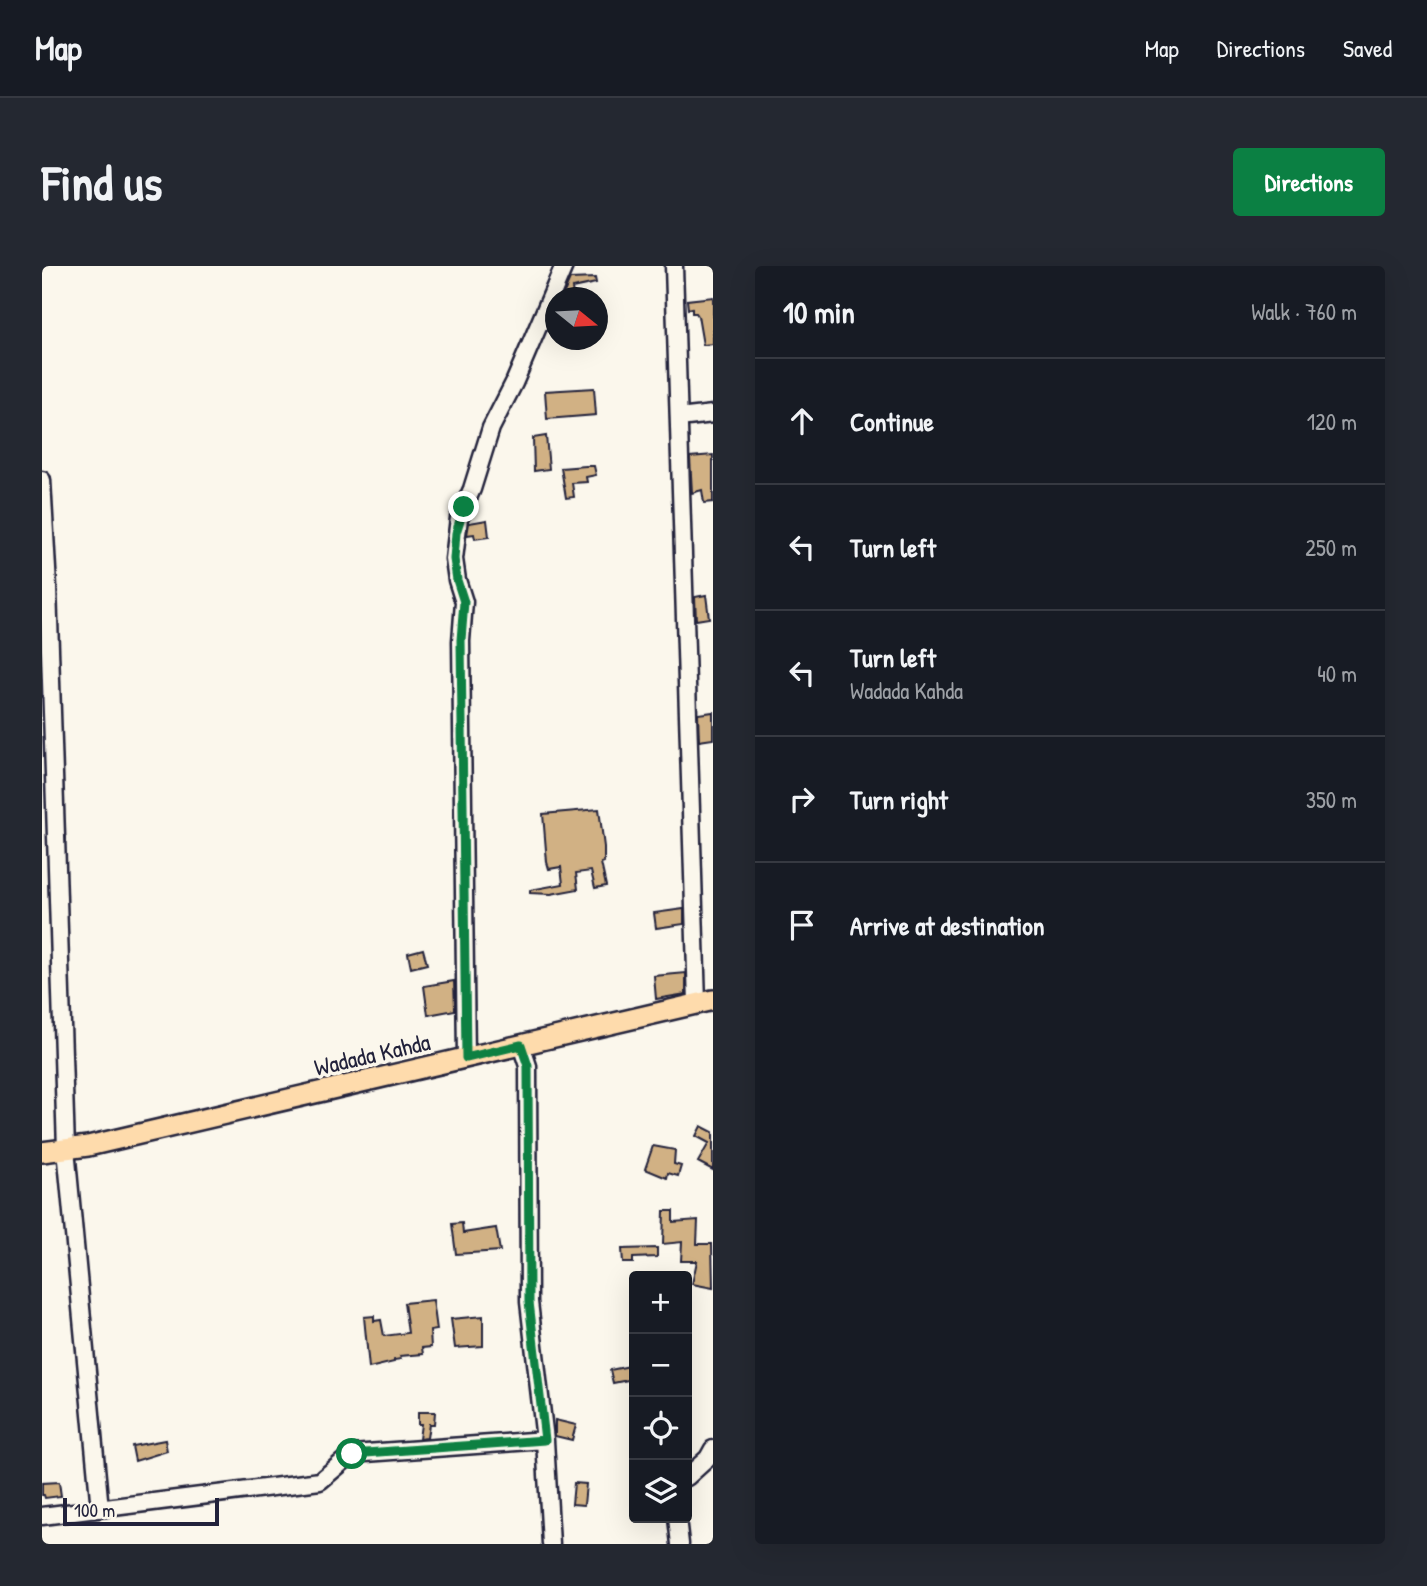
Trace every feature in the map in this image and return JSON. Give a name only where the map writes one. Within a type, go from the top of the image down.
[{"type":"main road","name":"Wadada Kahda","points":[[42,1153],[88,1146],[705,1001]]},
{"type":"street","points":[[466,1058],[461,640],[464,602],[454,559],[456,533],[491,428],[514,383],[564,266]]},
{"type":"street","points":[[674,266],[705,1001]]},
{"type":"street","points":[[679,418],[713,414]]},
{"type":"street","points":[[42,480],[48,587],[66,1149],[100,1508]]},
{"type":"street","points":[[521,1045],[528,1066],[529,1302],[545,1440],[551,1544]]},
{"type":"street","points":[[42,1516],[320,1481],[352,1454],[545,1440]]},
{"type":"street","points":[[692,1472],[708,1458],[713,1449]]},
{"type":"street","points":[[678,1523],[680,1544]]},
{"type":"building","points":[[595,278],[596,283],[566,287],[570,279]]},
{"type":"building","points":[[713,297],[713,344],[703,345],[698,316],[692,313],[692,308],[688,309],[687,300]]},
{"type":"building","points":[[594,388],[596,415],[547,419],[545,391]]},
{"type":"building","points":[[546,436],[549,469],[534,471],[533,438]]},
{"type":"building","points":[[713,455],[713,502],[704,503],[702,490],[692,493],[690,457]]},
{"type":"building","points":[[594,466],[596,475],[586,477],[587,482],[572,483],[574,497],[566,498],[561,468]]},
{"type":"building","points":[[487,520],[489,537],[475,539],[474,534],[467,535],[469,523]]},
{"type":"building","points":[[706,595],[709,618],[696,620],[695,597]]},
{"type":"building","points":[[713,712],[713,739],[699,741],[698,714]]},
{"type":"building","points":[[599,809],[604,847],[604,862],[601,863],[606,886],[595,888],[591,871],[576,873],[578,889],[551,894],[530,893],[530,890],[563,884],[561,867],[549,869],[547,862],[543,814]]},
{"type":"building","points":[[684,909],[684,924],[656,928],[654,913]]},
{"type":"building","points":[[423,949],[427,964],[411,968],[408,953]]},
{"type":"building","points":[[686,973],[686,994],[656,999],[654,976]]},
{"type":"building","points":[[454,981],[455,1010],[428,1015],[424,986]]},
{"type":"building","points":[[701,1126],[713,1132],[713,1170],[698,1162],[709,1143],[696,1136]]},
{"type":"building","points":[[653,1146],[675,1150],[674,1164],[681,1166],[678,1176],[668,1173],[667,1178],[645,1169]]},
{"type":"building","points":[[664,1211],[673,1211],[673,1222],[698,1220],[697,1244],[712,1244],[713,1288],[692,1284],[697,1261],[681,1261],[682,1242],[663,1244]]},
{"type":"building","points":[[462,1223],[463,1233],[496,1228],[500,1251],[456,1254],[452,1224]]},
{"type":"building","points":[[657,1248],[657,1257],[633,1258],[633,1263],[623,1263],[622,1249]]},
{"type":"building","points":[[433,1300],[437,1330],[430,1331],[431,1347],[422,1348],[423,1354],[400,1356],[401,1359],[394,1362],[369,1368],[364,1317],[374,1316],[374,1321],[381,1320],[384,1336],[408,1333],[404,1303]]},
{"type":"building","points":[[483,1316],[483,1346],[455,1348],[451,1319]]},
{"type":"building","points":[[629,1366],[629,1380],[613,1383],[610,1370]]},
{"type":"building","points":[[418,1412],[435,1412],[434,1424],[429,1424],[427,1438],[419,1439],[421,1424],[418,1424]]},
{"type":"building","points":[[555,1420],[576,1425],[572,1440],[555,1436]]},
{"type":"building","points":[[165,1440],[167,1451],[135,1461],[132,1446]]},
{"type":"building","points":[[59,1482],[61,1496],[45,1498],[42,1495],[42,1483]]},
{"type":"building","points":[[574,1483],[586,1484],[584,1505],[572,1504]]},
{"type":"route","points":[[352,1454],[545,1440],[529,1302],[528,1066],[521,1045],[466,1058],[461,640],[464,602],[454,559],[456,533],[464,507]]}]
